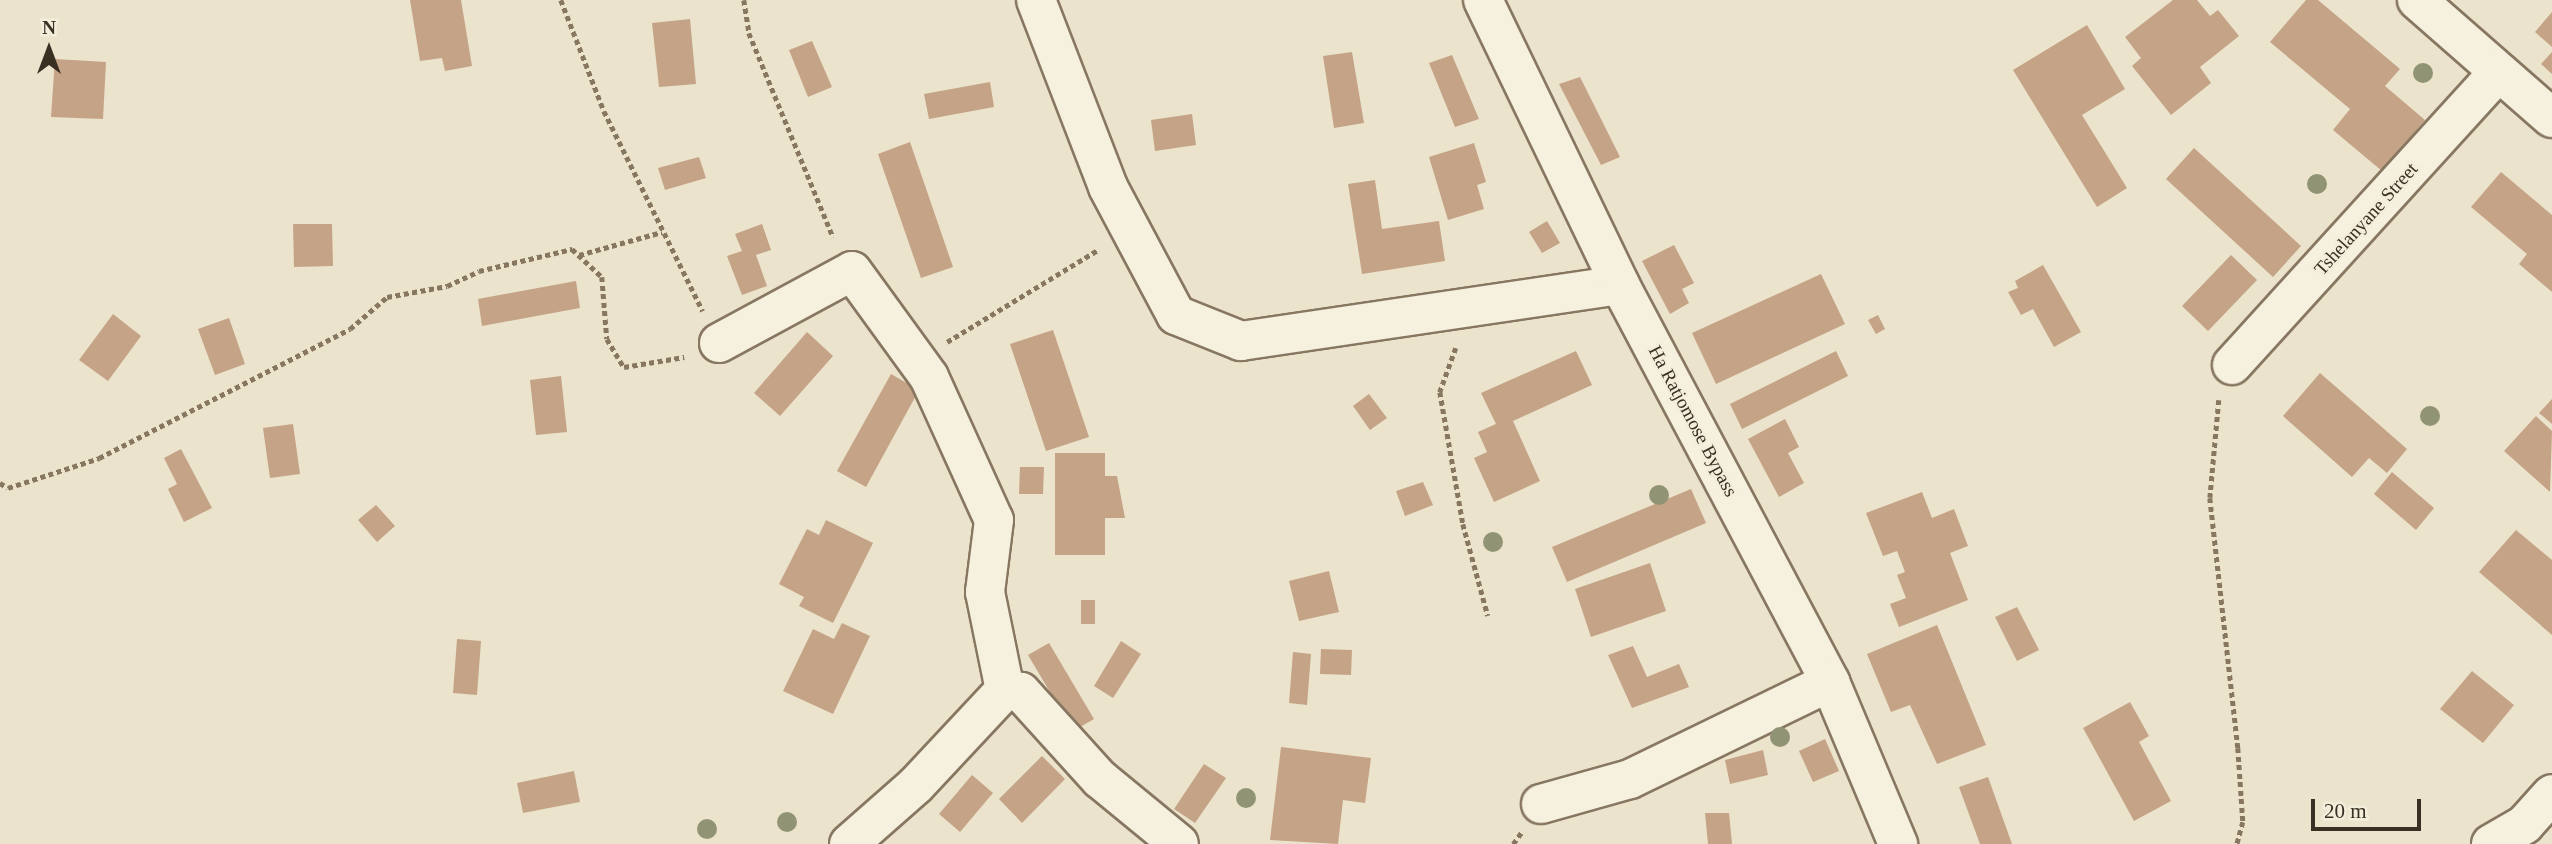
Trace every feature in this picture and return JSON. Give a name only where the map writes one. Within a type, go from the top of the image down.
[{"type":"street","points":[[1035,0],[1108,187],[1137,231],[1176,316],[1241,341],[1468,311],[1620,285]]},
{"type":"street","name":"Ha Ratjomose Bypass","points":[[1483,0],[1620,285],[1830,682],[1898,844]]},
{"type":"street","points":[[2417,0],[2552,118]]},
{"type":"street","name":"Tshelanyane Street","points":[[2232,365],[2500,72]]},
{"type":"street","points":[[719,344],[852,271],[918,360],[994,520],[985,592],[1004,690]]},
{"type":"street","points":[[1541,804],[1630,779],[1830,682]]},
{"type":"street","points":[[849,844],[916,785],[1004,690]]},
{"type":"street","points":[[1004,690],[1021,692],[1100,779],[1179,844]]},
{"type":"street","points":[[2491,844],[2525,824],[2552,794]]},
{"type":"path","points":[[0,483],[8,488],[99,458],[350,329],[387,297],[447,286],[479,271],[572,249],[602,276],[607,339],[624,367],[719,344],[662,232],[561,0]]},
{"type":"path","points":[[744,0],[749,33],[823,219],[852,271]]},
{"type":"path","points":[[918,360],[1071,264],[1137,231]]},
{"type":"path","points":[[579,255],[662,232]]},
{"type":"path","points":[[1468,311],[1440,392],[1463,524],[1488,617]]},
{"type":"path","points":[[2232,365],[2214,415],[2210,498],[2238,748],[2243,822],[2237,844]]},
{"type":"building","points":[[410,0],[461,0],[472,66],[445,71],[442,58],[420,61]]},
{"type":"building","points":[[2173,0],[2197,0],[2210,16],[2218,10],[2239,36],[2200,67],[2211,83],[2171,115],[2132,66],[2141,58],[2125,37]]},
{"type":"building","points":[[2306,0],[2318,0],[2400,69],[2385,86],[2425,120],[2382,171],[2333,130],[2350,109],[2270,42]]},
{"type":"building","points":[[2552,12],[2552,47],[2535,32]]},
{"type":"building","points":[[690,19],[696,84],[659,87],[652,23]]},
{"type":"building","points":[[2087,25],[2125,89],[2082,115],[2127,188],[2097,207],[2013,70]]},
{"type":"building","points":[[812,41],[832,87],[808,97],[789,50]]},
{"type":"building","points":[[1352,52],[1364,123],[1334,128],[1323,56]]},
{"type":"building","points":[[2552,52],[2552,74],[2541,64]]},
{"type":"building","points":[[1452,55],[1479,119],[1455,127],[1429,63]]},
{"type":"building","points":[[55,59],[106,62],[103,119],[51,117]]},
{"type":"building","points":[[1580,77],[1620,157],[1601,165],[1559,84]]},
{"type":"building","points":[[990,82],[994,107],[929,119],[924,94]]},
{"type":"building","points":[[1192,114],[1196,145],[1155,151],[1151,120]]},
{"type":"building","points":[[910,142],[953,267],[921,278],[878,154]]},
{"type":"building","points":[[1474,143],[1486,182],[1477,185],[1484,209],[1448,220],[1429,157]]},
{"type":"building","points":[[2194,148],[2301,246],[2273,277],[2166,179]]},
{"type":"building","points":[[699,157],[706,178],[665,190],[658,168]]},
{"type":"building","points":[[2501,172],[2552,215],[2552,292],[2519,264],[2527,254],[2471,207]]},
{"type":"building","points":[[1375,180],[1382,229],[1439,221],[1445,261],[1362,274],[1348,184]]},
{"type":"building","points":[[1547,221],[1560,243],[1542,253],[1529,232]]},
{"type":"building","points":[[293,224],[332,224],[333,266],[294,267]]},
{"type":"building","points":[[762,224],[771,250],[756,255],[767,286],[742,295],[727,256],[742,251],[735,234]]},
{"type":"building","points":[[1674,245],[1694,283],[1682,289],[1689,303],[1670,314],[1642,261]]},
{"type":"building","points":[[2231,255],[2257,280],[2208,331],[2182,306]]},
{"type":"building","points":[[2043,265],[2081,332],[2054,347],[2033,309],[2021,315],[2008,292],[2018,288],[2015,281]]},
{"type":"building","points":[[1821,274],[1845,324],[1716,384],[1692,333]]},
{"type":"building","points":[[576,281],[580,308],[482,326],[478,299]]},
{"type":"building","points":[[113,314],[141,336],[108,381],[79,360]]},
{"type":"building","points":[[1878,315],[1885,329],[1876,334],[1868,320]]},
{"type":"building","points":[[229,318],[245,364],[215,375],[198,329]]},
{"type":"building","points":[[1053,330],[1089,437],[1046,451],[1010,344]]},
{"type":"building","points":[[807,332],[833,356],[780,416],[754,393]]},
{"type":"building","points":[[1576,351],[1592,385],[1513,421],[1540,481],[1494,502],[1474,458],[1487,452],[1478,432],[1496,424],[1481,393]]},
{"type":"building","points":[[1836,351],[1848,376],[1742,429],[1730,404]]},
{"type":"building","points":[[2320,373],[2407,449],[2387,473],[2369,458],[2352,477],[2283,416]]},
{"type":"building","points":[[891,374],[919,390],[866,487],[837,471]]},
{"type":"building","points":[[561,376],[567,432],[536,435],[530,380]]},
{"type":"building","points":[[1369,394],[1387,418],[1370,430],[1353,406]]},
{"type":"building","points":[[2552,399],[2552,424],[2539,413]]},
{"type":"building","points":[[2536,416],[2552,431],[2550,492],[2504,451]]},
{"type":"building","points":[[1785,419],[1799,447],[1788,453],[1804,483],[1779,497],[1748,439]]},
{"type":"building","points":[[293,424],[300,474],[270,478],[263,428]]},
{"type":"building","points":[[181,449],[212,508],[184,522],[168,489],[177,484],[164,458]]},
{"type":"building","points":[[1055,453],[1105,453],[1105,476],[1117,476],[1125,518],[1105,518],[1105,555],[1055,555]]},
{"type":"building","points":[[1020,467],[1044,467],[1043,494],[1019,494]]},
{"type":"building","points":[[2392,472],[2434,508],[2416,530],[2374,494]]},
{"type":"building","points":[[1423,482],[1433,505],[1405,516],[1396,491]]},
{"type":"building","points":[[1691,489],[1706,523],[1567,582],[1552,547]]},
{"type":"building","points":[[1922,492],[1932,518],[1954,509],[1968,546],[1950,553],[1968,600],[1899,627],[1890,604],[1906,598],[1897,575],[1905,572],[1897,551],[1883,556],[1866,513]]},
{"type":"building","points":[[376,505],[395,526],[377,542],[358,520]]},
{"type":"building","points":[[826,520],[873,543],[833,623],[799,606],[804,597],[779,584],[807,529],[819,535]]},
{"type":"building","points":[[2516,530],[2552,560],[2552,635],[2479,572]]},
{"type":"building","points":[[1650,563],[1666,611],[1591,637],[1575,589]]},
{"type":"building","points":[[1329,571],[1339,612],[1299,621],[1289,581]]},
{"type":"building","points":[[1081,600],[1095,600],[1095,624],[1081,624]]},
{"type":"building","points":[[2017,607],[2039,650],[2017,661],[1995,617]]},
{"type":"building","points":[[842,623],[870,636],[833,714],[783,691],[813,629],[834,639]]},
{"type":"building","points":[[1937,625],[1986,745],[1937,764],[1910,705],[1891,712],[1867,654]]},
{"type":"building","points":[[457,639],[481,641],[477,695],[453,693]]},
{"type":"building","points":[[1121,641],[1141,654],[1113,698],[1094,686]]},
{"type":"building","points":[[1049,643],[1094,719],[1073,731],[1028,655]]},
{"type":"building","points":[[1633,646],[1647,677],[1679,664],[1689,687],[1632,708],[1608,655]]},
{"type":"building","points":[[1321,649],[1352,650],[1351,675],[1320,674]]},
{"type":"building","points":[[1293,652],[1311,654],[1307,705],[1289,703]]},
{"type":"building","points":[[2472,671],[2514,705],[2483,743],[2440,709]]},
{"type":"building","points":[[2130,702],[2149,736],[2139,742],[2171,801],[2134,821],[2083,728]]},
{"type":"building","points":[[1825,739],[1839,771],[1813,782],[1799,751]]},
{"type":"building","points":[[1281,747],[1371,758],[1365,803],[1343,800],[1338,844],[1270,840]]},
{"type":"building","points":[[1763,750],[1768,775],[1730,784],[1725,760]]},
{"type":"building","points":[[1042,756],[1065,779],[1022,823],[999,799]]},
{"type":"building","points":[[1204,764],[1226,778],[1195,823],[1174,809]]},
{"type":"building","points":[[574,771],[580,802],[523,813],[517,783]]},
{"type":"building","points":[[972,775],[993,793],[960,832],[939,814]]},
{"type":"building","points":[[1988,777],[2012,844],[1980,844],[1959,787]]},
{"type":"building","points":[[1705,813],[1729,813],[1732,844],[1708,844]]}]
